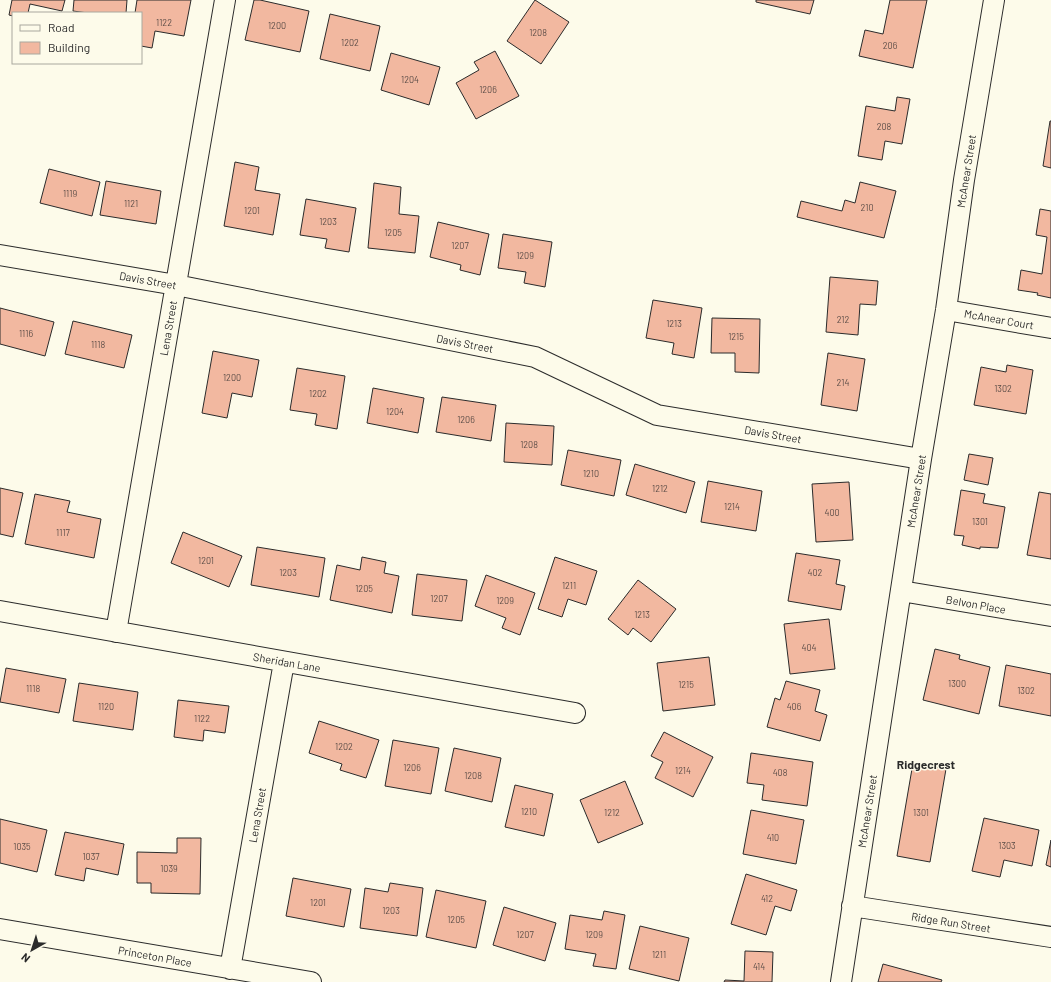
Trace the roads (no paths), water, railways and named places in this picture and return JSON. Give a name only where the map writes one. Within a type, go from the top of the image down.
[{"type":"street","name":"Lena Street","points":[[116,632],[225,0]]},
{"type":"street","name":"McAnear Street","points":[[841,982],[921,459],[946,310],[966,168],[994,0]]},
{"type":"street","name":"Davis Street","points":[[0,255],[176,285],[535,357],[657,415],[921,459]]},
{"type":"street","name":"McAnear Court","points":[[946,310],[1051,328]]},
{"type":"street","name":"Belvon Place","points":[[901,591],[1051,616]]},
{"type":"street","name":"Sheridan Lane","points":[[0,611],[575,713]]},
{"type":"street","name":"Lena Street","points":[[230,969],[284,662]]},
{"type":"street","name":"Ridge Run Street","points":[[852,906],[1051,937]]},
{"type":"street","name":"Princeton Place","points":[[0,929],[311,982]]},
{"type":"district","name":"Ridgecrest","points":[[926,764]]}]
